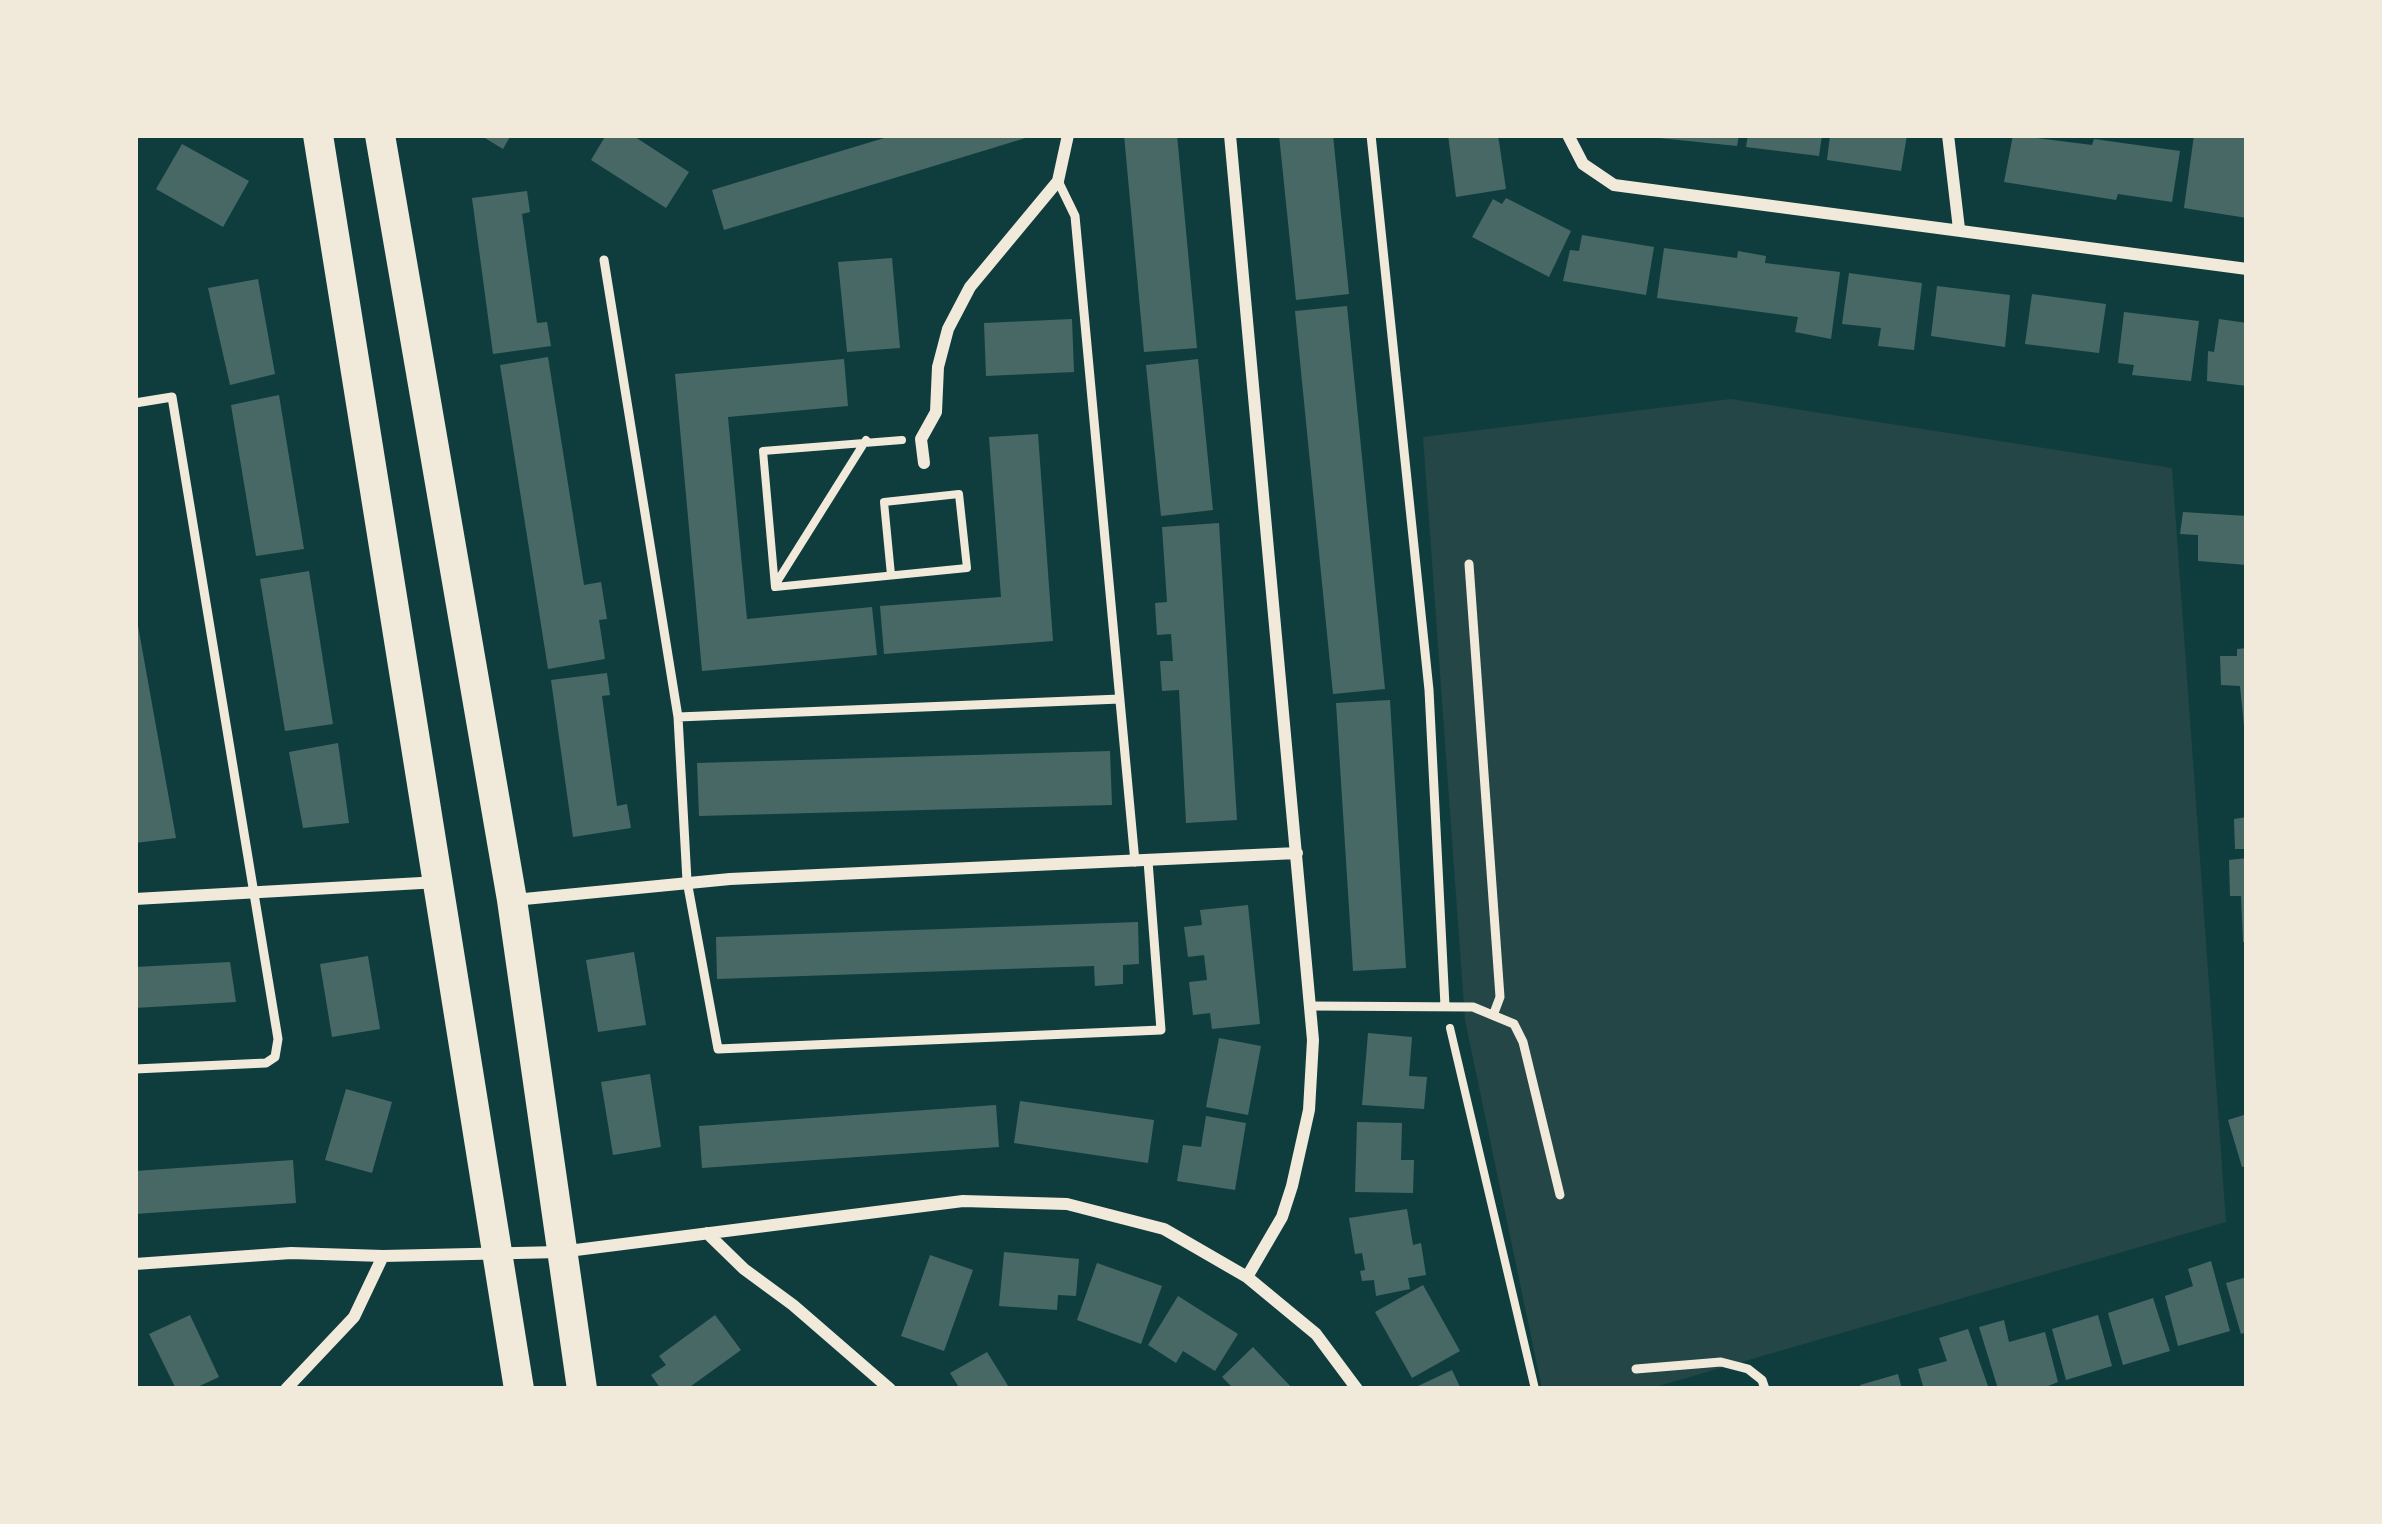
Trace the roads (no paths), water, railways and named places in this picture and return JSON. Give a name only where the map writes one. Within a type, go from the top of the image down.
[{"type":"main road","points":[[318,135],[519,1389]]},
{"type":"main road","points":[[380,135],[512,900],[582,1389]]},
{"type":"street","points":[[924,463],[921,440],[936,412],[941,350],[956,310],[1058,181],[1068,135]]},
{"type":"street","points":[[1230,135],[1313,1074],[1302,1147],[1282,1217],[1247,1277]]},
{"type":"street","points":[[1568,135],[1583,164],[1614,185],[2247,269]]},
{"type":"street","points":[[1948,135],[1959,229]]},
{"type":"street","points":[[512,900],[687,881],[1297,853]]},
{"type":"street","points":[[135,898],[439,882]]},
{"type":"street","points":[[135,1264],[291,1253],[560,1252],[963,1201],[1067,1204],[1164,1229],[1247,1277],[1316,1334],[1357,1389]]},
{"type":"street","points":[[707,1233],[890,1389]]},
{"type":"street","points":[[286,1389],[354,1317],[383,1256]]},
{"type":"lane","points":[[1371,135],[1429,690],[1445,1006]]},
{"type":"lane","points":[[604,260],[678,717],[687,881],[718,1049],[1161,1030],[1120,699],[1075,216],[1058,181]]},
{"type":"lane","points":[[135,404],[172,398],[278,1039],[275,1058],[266,1063],[135,1069]]},
{"type":"lane","points":[[1469,564],[1500,997],[1494,1013]]},
{"type":"lane","points":[[678,717],[1120,699]]},
{"type":"lane","points":[[1310,1006],[1445,1006],[1494,1013],[1514,1024],[1523,1042],[1560,1195]]},
{"type":"lane","points":[[1636,1369],[1720,1362],[1748,1369],[1765,1389]]}]
